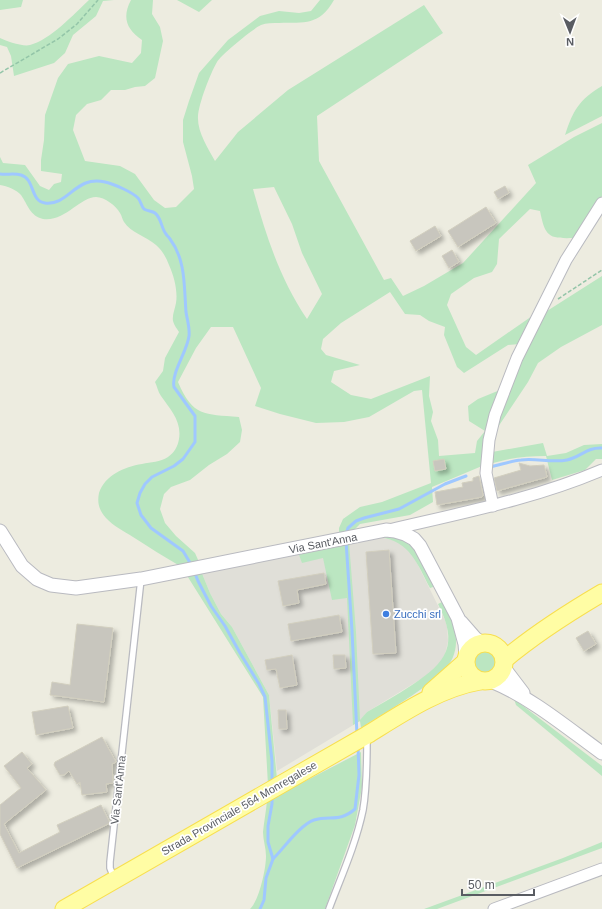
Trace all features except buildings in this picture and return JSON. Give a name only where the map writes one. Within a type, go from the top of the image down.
[{"type":"main road","name":"Strada Provinciale 564 Monregalese","points":[[64,909],[414,707],[463,684],[496,678],[504,664],[523,644],[557,620],[602,593]]},
{"type":"main road","name":"Strada Provinciale 564 Monregalese","points":[[414,707],[466,659],[472,647],[518,637],[557,620]]},
{"type":"main road","points":[[488,644],[501,650],[504,664]]},
{"type":"main road","points":[[466,659],[466,668],[469,674],[474,678],[485,681]]},
{"type":"street","points":[[493,506],[486,473],[489,440],[495,415],[517,358],[566,260],[602,203]]},
{"type":"street","points":[[386,530],[493,506],[548,491],[602,470]]},
{"type":"street","name":"Via Sant'Anna","points":[[0,531],[22,566],[37,579],[51,585],[76,588],[141,579],[386,530],[395,531],[414,539],[420,546],[458,618],[467,630],[488,644]]},
{"type":"street","name":"Via Sant'Anna","points":[[458,618],[465,644],[466,659]]},
{"type":"street","points":[[504,664],[529,700]]},
{"type":"street","points":[[485,681],[510,689],[529,700],[602,753]]},
{"type":"street","points":[[494,909],[602,869]]},
{"type":"lane","name":"Via Sant'Anna","points":[[115,880],[110,868],[110,862],[141,579]]},
{"type":"lane","points":[[329,909],[353,845],[363,811],[366,783],[360,739]]},
{"type":"path","points":[[0,73],[58,39],[77,24],[98,0]]},
{"type":"path","points":[[554,303],[602,270]]},
{"type":"shaded area","points":[[380,537],[396,541],[405,546],[411,552],[416,561],[445,620],[448,641],[445,655],[437,667],[426,676],[367,712],[360,721],[277,771],[269,695],[232,627],[221,614],[201,571]]},
{"type":"green space","points":[[0,0],[23,0],[21,7],[0,10]]},
{"type":"green space","points":[[89,0],[114,0],[103,1],[96,16],[73,35],[65,53],[54,63],[14,76],[11,56],[7,47],[0,45],[0,38],[23,45],[30,45],[38,42],[54,32]]},
{"type":"green space","points":[[131,0],[153,0],[152,14],[160,27],[163,41],[155,78],[145,86],[125,90],[111,90],[101,100],[87,104],[76,115],[73,130],[85,161],[120,166],[135,174],[154,200],[165,208],[176,207],[194,189],[183,142],[183,120],[199,73],[228,40],[260,16],[279,11],[299,13],[311,11],[320,0],[334,0],[323,14],[311,21],[296,23],[270,23],[261,25],[238,42],[217,62],[205,89],[198,116],[201,134],[215,161],[238,132],[288,90],[424,5],[443,33],[317,116],[319,161],[384,280],[391,278],[403,296],[424,286],[463,263],[536,183],[528,165],[574,137],[602,123],[602,196],[574,238],[558,238],[549,234],[544,226],[540,211],[530,209],[499,239],[497,264],[492,272],[474,278],[451,294],[447,305],[466,347],[476,355],[535,314],[520,344],[508,345],[464,373],[457,367],[444,335],[445,327],[429,321],[420,315],[405,314],[390,292],[341,323],[323,339],[321,349],[326,355],[360,365],[334,371],[331,382],[351,395],[371,399],[430,376],[429,396],[433,412],[431,421],[438,440],[439,456],[475,453],[477,441],[485,431],[469,421],[468,406],[478,399],[500,390],[482,466],[432,487],[433,502],[410,515],[360,524],[354,530],[339,534],[339,528],[343,519],[360,507],[382,502],[431,483],[422,390],[414,391],[369,417],[344,422],[316,423],[280,414],[255,406],[261,388],[233,327],[211,327],[196,348],[178,382],[189,402],[201,412],[239,417],[242,430],[240,442],[227,454],[209,465],[190,480],[171,487],[164,494],[160,509],[165,523],[176,536],[195,553],[199,562],[180,566],[115,526],[102,512],[98,503],[99,493],[110,477],[135,465],[165,459],[172,453],[178,444],[179,427],[177,421],[160,394],[155,382],[163,371],[165,358],[179,332],[173,321],[173,314],[176,305],[176,289],[174,279],[167,259],[160,249],[127,226],[116,208],[110,202],[99,197],[90,198],[58,217],[51,219],[39,218],[32,213],[19,193],[12,188],[0,185],[0,157],[3,163],[25,165],[40,186],[49,190],[54,184],[61,182],[62,174],[41,171],[45,115],[58,78],[68,64],[99,56],[132,63],[141,53],[142,40],[132,32],[129,27],[126,17]],"holes":[[[274,187],[292,224],[302,253],[322,294],[307,319],[297,304],[281,273],[263,224],[253,189]]]},
{"type":"green space","points":[[177,0],[212,0],[199,12]]},
{"type":"green space","points":[[602,86],[602,116],[565,135],[578,106],[594,91]]},
{"type":"green space","points":[[602,276],[602,325],[561,347],[538,363],[528,382],[496,430],[504,402],[528,346],[547,311]]},
{"type":"green space","points":[[543,443],[547,456],[566,453],[584,445],[602,444],[602,459],[596,459],[585,470],[552,480],[546,456],[531,456],[504,460],[490,464],[492,452]]},
{"type":"green space","points":[[394,536],[407,542],[415,549],[436,586],[430,588],[417,563],[406,549],[391,540],[380,537]]},
{"type":"green space","points":[[349,542],[356,632],[360,720],[367,712],[424,677],[441,660],[446,651],[448,642],[448,631],[438,604],[444,601],[450,614],[456,636],[453,657],[438,676],[412,696],[361,728],[360,721],[353,725],[347,598],[332,600],[323,558],[302,563],[298,552]]},
{"type":"green space","points":[[201,571],[221,614],[232,627],[269,695],[277,779],[268,785],[263,697],[186,574]]},
{"type":"green space","points":[[485,649],[494,653],[498,662],[494,671],[485,675],[476,671],[472,662],[476,653]]},
{"type":"green space","points":[[514,699],[602,766],[602,776],[516,705]]},
{"type":"green space","points":[[361,752],[362,787],[355,825],[325,909],[250,909],[259,892],[265,869],[266,853],[263,832],[267,801]]},
{"type":"green space","points":[[602,842],[602,848],[437,909],[424,909],[563,858]]},
{"type":"waterway","points":[[0,174],[18,174],[25,177],[29,181],[37,198],[45,203],[53,203],[60,200],[79,186],[86,183],[95,181],[118,186],[139,199],[144,209],[154,212],[157,215],[164,232],[170,238],[175,247],[182,265],[189,336],[175,375],[174,387],[195,416],[195,442],[183,459],[174,466],[152,477],[145,484],[137,503],[141,515],[151,528],[183,551],[192,566]]},
{"type":"waterway","points":[[490,467],[521,460],[567,460],[592,449],[602,448]]},
{"type":"waterway","points":[[346,535],[348,528],[356,521],[399,509],[445,484],[466,476]]},
{"type":"waterway","points":[[346,541],[357,735]]},
{"type":"waterway","points":[[194,571],[211,606],[225,626],[265,697],[272,761],[272,782]]},
{"type":"waterway","points":[[273,859],[298,831],[309,822],[344,816],[355,809],[359,775],[358,746]]},
{"type":"waterway","points":[[260,909],[264,900],[266,878],[273,859],[268,842],[268,826],[272,796]]},
{"type":"place","name":"Zucchi srl","points":[[386,614]]}]
